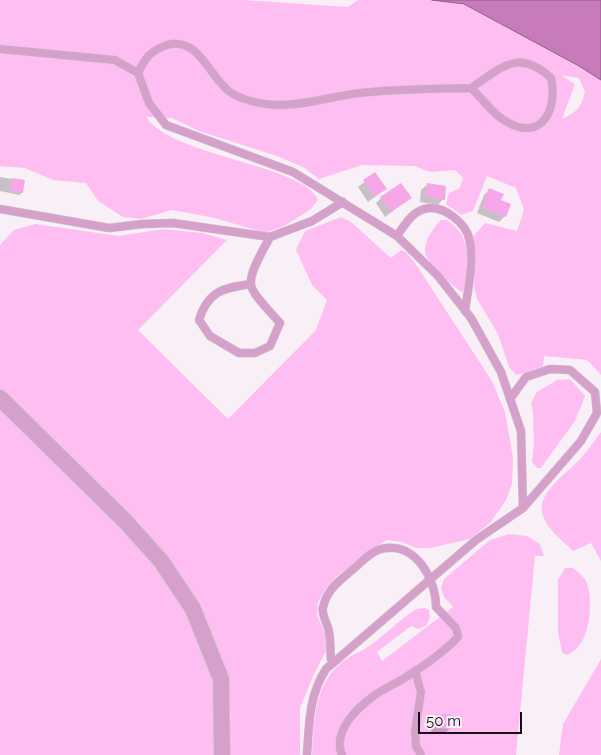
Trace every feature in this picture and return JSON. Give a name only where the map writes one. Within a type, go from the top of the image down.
[{"type":"street","points":[[0,398],[125,521],[161,561],[193,609],[221,679],[222,755]]},
{"type":"lane","points":[[138,73],[145,58],[159,48],[171,44],[188,46],[196,52],[222,85],[231,93],[249,101],[264,104],[297,104],[359,93],[471,88],[504,66],[516,62],[527,62],[540,68],[551,78],[553,100],[550,112],[544,121],[535,127],[521,127],[506,122],[471,88]]},
{"type":"lane","points":[[0,50],[115,60],[138,73],[150,103],[166,125],[293,172],[397,236],[438,276],[471,318],[501,372],[521,431],[523,508]]},
{"type":"lane","points":[[0,209],[109,228],[173,223],[270,237],[312,221],[343,202]]},
{"type":"lane","points":[[397,236],[412,215],[424,209],[434,209],[449,214],[462,224],[470,240],[472,265],[465,311]]},
{"type":"lane","points":[[251,284],[225,288],[210,297],[203,307],[199,320],[210,336],[239,353],[255,353],[270,346],[280,323],[253,291],[251,284],[255,268],[270,237]]},
{"type":"lane","points":[[307,755],[309,716],[314,694],[326,669],[476,540],[523,508],[581,440],[597,413],[595,392],[570,370],[550,369],[526,377],[510,399]]},
{"type":"lane","points":[[330,659],[329,632],[322,609],[327,594],[369,556],[381,549],[396,548],[408,552],[417,558],[430,578],[436,594],[436,607],[456,628],[458,637],[445,650],[376,695],[346,724],[340,741],[342,755]]},
{"type":"lane","points":[[415,671],[421,692],[415,731],[416,746],[419,754]]},
{"type":"shaded area","points":[[0,0],[243,0],[348,7],[358,0],[432,0],[464,4],[579,66],[601,80],[601,375],[587,360],[544,356],[543,366],[525,373],[516,375],[509,367],[498,334],[477,299],[474,287],[476,262],[473,237],[485,223],[517,231],[524,210],[516,188],[487,176],[473,211],[461,215],[446,204],[449,193],[460,188],[463,178],[455,170],[430,172],[414,166],[362,165],[319,179],[303,167],[277,156],[199,131],[172,118],[146,117],[160,131],[182,142],[290,178],[308,188],[318,200],[310,210],[284,226],[265,233],[215,218],[172,210],[141,219],[123,217],[98,201],[86,183],[53,180],[25,168],[0,166]],"holes":[[[561,75],[579,78],[585,92],[582,102],[575,112],[562,119],[575,84]]]},
{"type":"shaded area","points":[[432,0],[601,0],[601,80],[579,66],[464,4]]},
{"type":"shaded area","points":[[341,217],[351,222],[391,258],[401,250],[406,252],[492,381],[505,412],[513,458],[512,484],[506,500],[491,522],[470,539],[430,548],[416,548],[402,542],[387,540],[336,577],[318,602],[317,615],[326,636],[328,647],[313,676],[300,708],[300,755],[228,755],[231,717],[226,677],[197,605],[0,391],[0,245],[14,230],[36,224],[119,236],[163,229],[202,233],[227,240],[138,330],[228,419],[316,330],[327,300],[312,285],[296,250],[305,231]]},
{"type":"shaded area","points":[[441,220],[447,220],[456,227],[465,242],[467,259],[465,289],[462,292],[432,266],[425,253],[427,240]]},
{"type":"shaded area","points":[[570,379],[585,396],[575,421],[541,468],[537,468],[532,462],[534,443],[531,403],[537,392],[557,380]]},
{"type":"shaded area","points":[[0,408],[45,451],[145,554],[189,615],[211,671],[217,721],[213,755],[0,755]]},
{"type":"shaded area","points":[[601,432],[601,561],[591,543],[573,551],[559,538],[544,518],[542,504],[550,489],[582,457]]},
{"type":"shaded area","points":[[509,534],[527,536],[540,544],[544,556],[535,556],[516,755],[312,755],[317,705],[325,682],[332,672],[351,656],[380,638],[416,609],[425,608],[429,610],[430,617],[427,625],[419,629],[411,626],[377,652],[382,661],[453,607],[444,597],[441,588],[444,579],[490,540]]},
{"type":"shaded area","points":[[565,568],[573,568],[586,581],[590,604],[590,615],[585,636],[574,651],[566,655],[562,652],[558,632],[558,580]]},
{"type":"shaded area","points":[[601,659],[601,755],[559,755],[563,724]]},
{"type":"building","points":[[375,172],[387,189],[374,197],[363,180]]},
{"type":"building","points":[[12,178],[25,180],[23,193],[10,191]]},
{"type":"building","points":[[401,183],[412,198],[391,212],[380,197]]},
{"type":"building","points":[[427,183],[446,186],[445,200],[425,197]]},
{"type":"building","points":[[489,188],[504,194],[501,200],[511,204],[506,217],[482,208]]},
{"type":"building","points":[[436,714],[451,714],[451,729],[436,728]]}]
